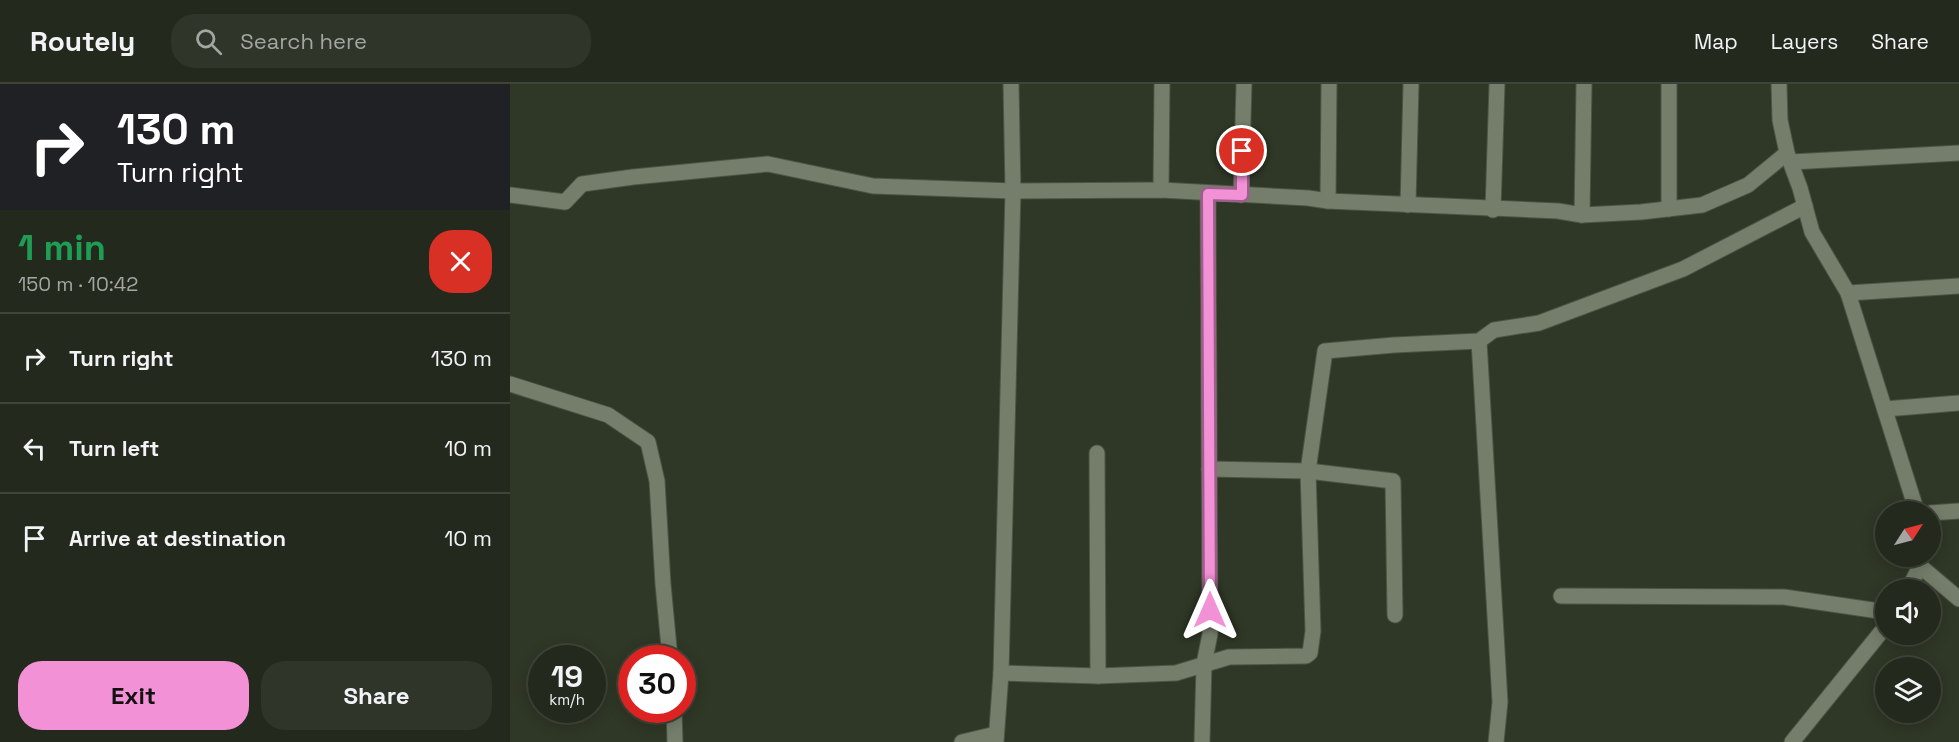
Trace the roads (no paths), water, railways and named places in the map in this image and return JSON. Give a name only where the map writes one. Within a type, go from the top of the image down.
[{"type":"street","points":[[962,742],[996,738],[1001,673],[1014,191],[1011,84]]},
{"type":"street","points":[[1161,190],[1162,84]]},
{"type":"street","points":[[1242,195],[1244,84]]},
{"type":"street","points":[[1328,201],[1329,84]]},
{"type":"street","points":[[1408,205],[1411,84]]},
{"type":"street","points":[[1493,210],[1497,84]]},
{"type":"street","points":[[1582,215],[1584,84]]},
{"type":"street","points":[[1669,209],[1670,84]]},
{"type":"street","points":[[1779,84],[1779,120],[1812,232],[1848,293],[1914,501]]},
{"type":"street","points":[[510,195],[565,202],[582,184],[768,164],[873,186],[1014,191],[1161,190],[1493,210],[1558,211],[1582,215],[1702,205],[1748,185],[1789,158],[1959,153]]},
{"type":"street","points":[[1202,742],[1204,664],[1210,634],[1208,194]]},
{"type":"street","points":[[1001,673],[1098,676],[1176,672],[1229,657],[1306,656],[1311,653],[1313,631],[1308,471],[1325,351],[1479,341],[1494,330],[1539,323],[1683,269],[1805,206]]},
{"type":"street","points":[[1848,293],[1959,286]]},
{"type":"street","points":[[1479,341],[1500,702],[1496,742]]},
{"type":"street","points":[[510,384],[608,415],[648,442],[657,481],[669,645]]},
{"type":"street","points":[[1885,409],[1959,403]]},
{"type":"street","points":[[1097,453],[1098,676]]},
{"type":"street","points":[[1209,469],[1308,471],[1394,482],[1395,615]]},
{"type":"street","points":[[1941,512],[1959,511]]},
{"type":"street","points":[[1926,567],[1959,599]]},
{"type":"street","points":[[1561,596],[1784,597],[1875,610]]},
{"type":"street","points":[[1792,742],[1875,640]]},
{"type":"street","points":[[675,723],[675,742]]}]
